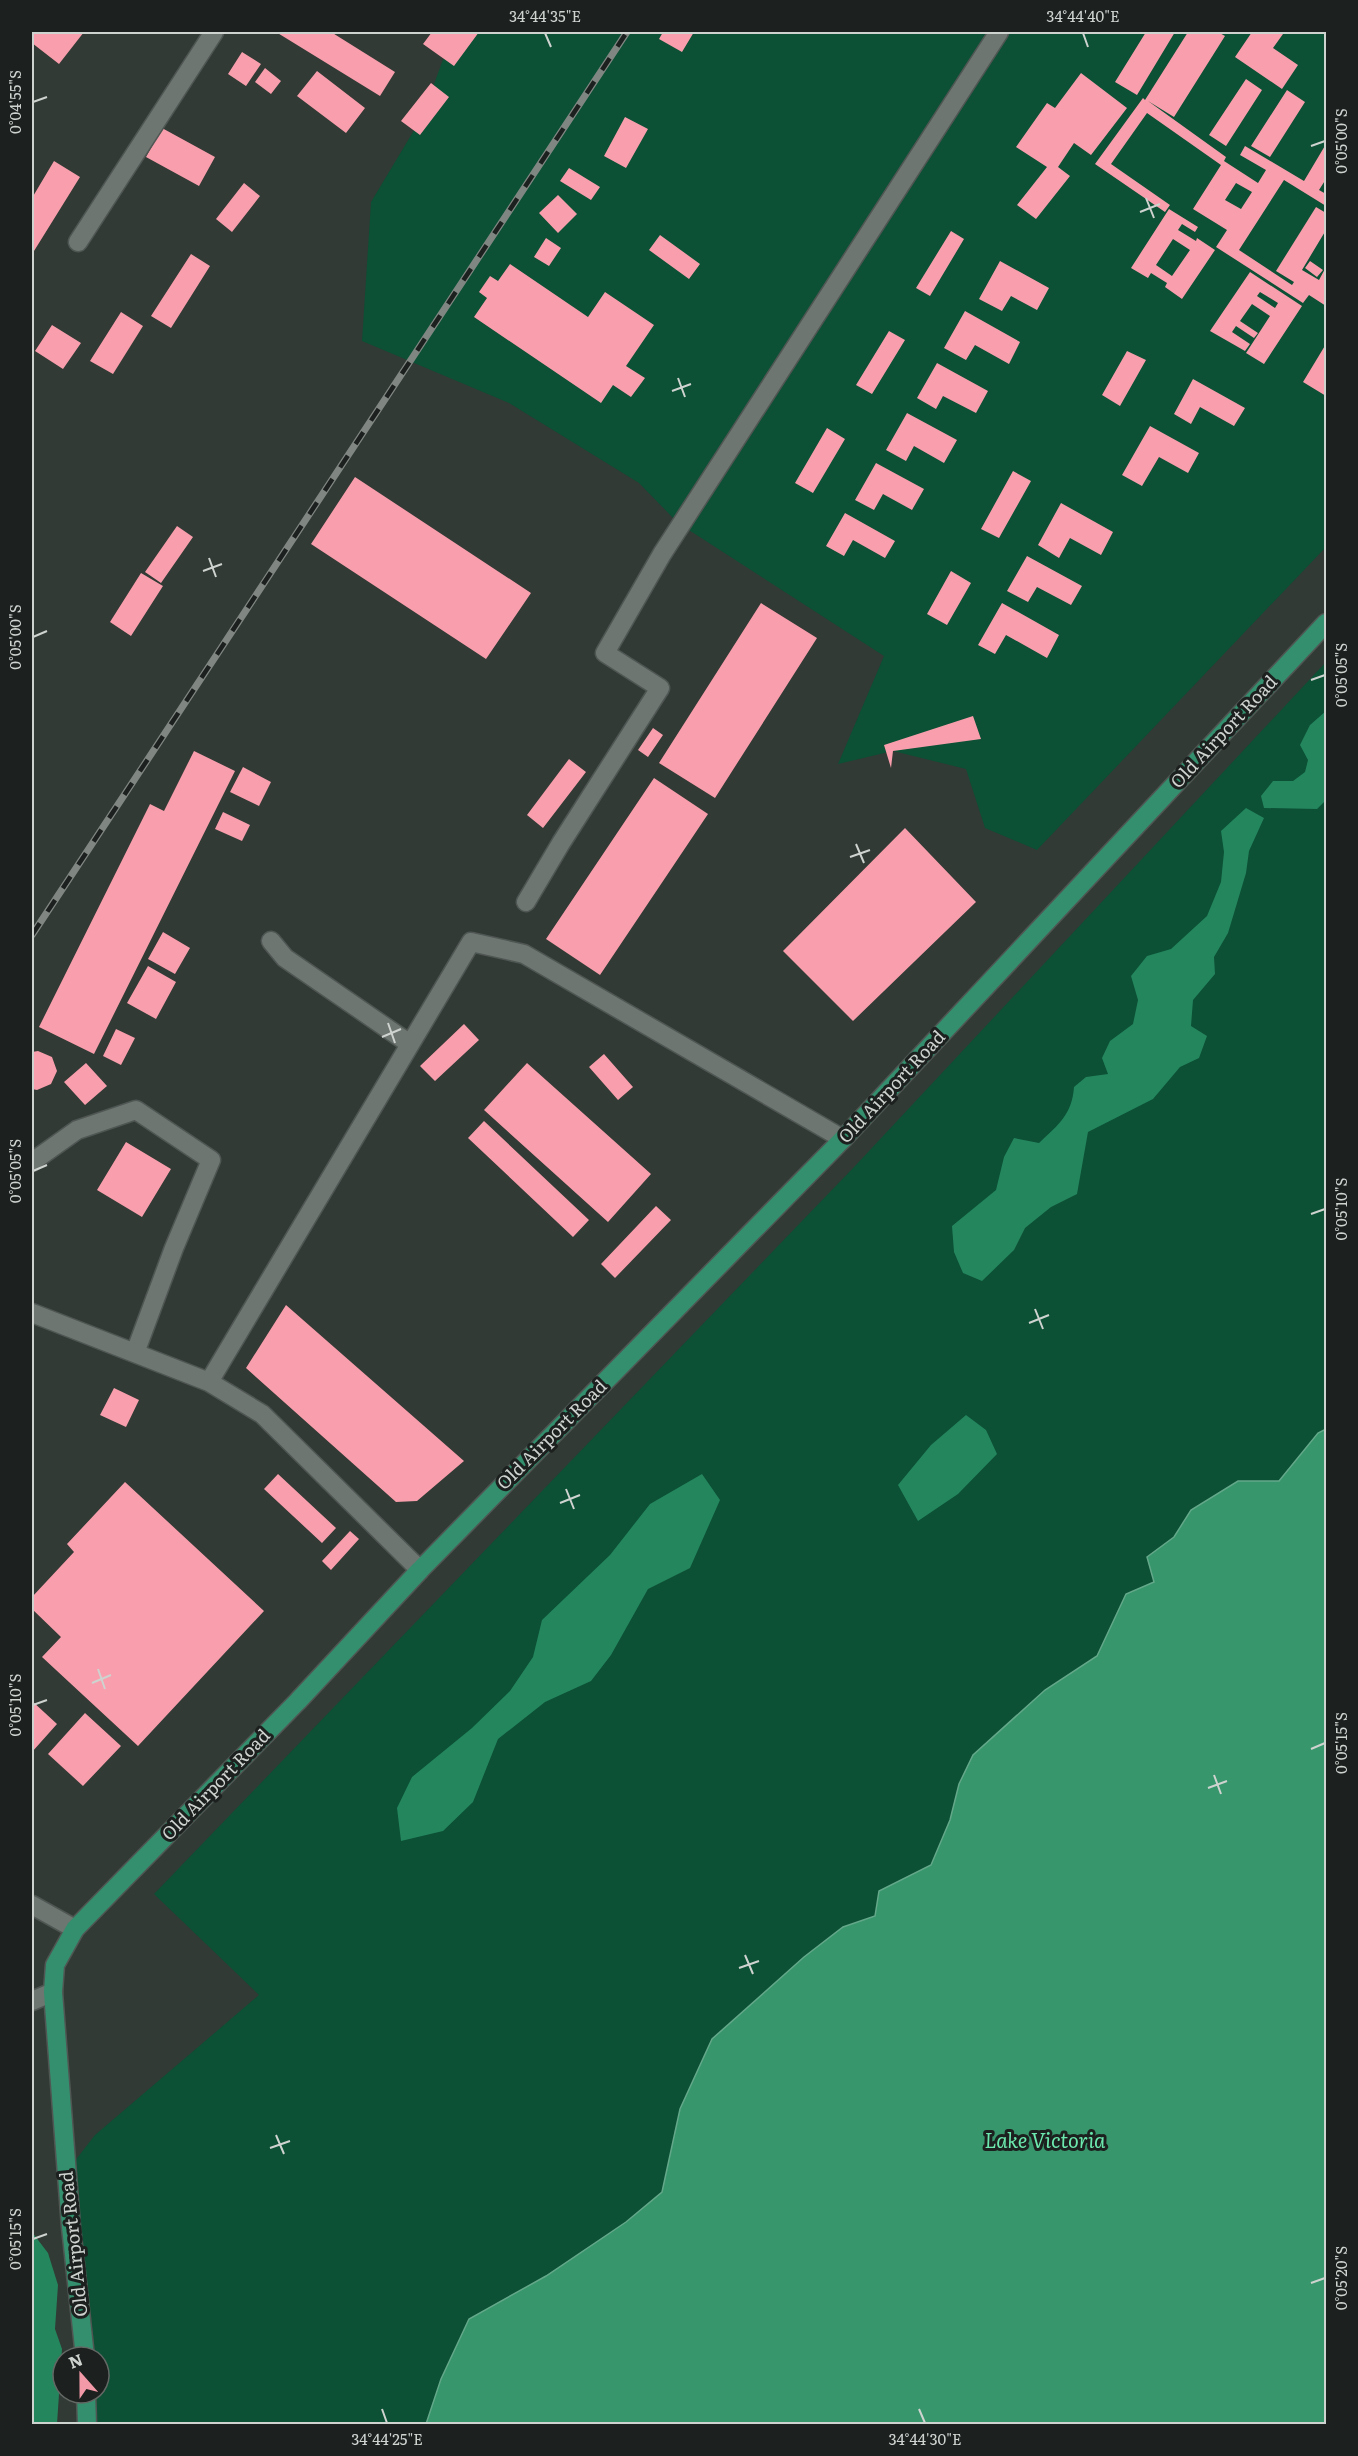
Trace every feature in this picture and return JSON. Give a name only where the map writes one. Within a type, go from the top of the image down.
[{"type":"main road","name":"Old Airport Road","points":[[84,2345],[71,2227],[53,1992],[55,1965],[75,1929],[298,1701],[420,1570],[843,1139],[1326,623]]},
{"type":"main road","points":[[86,2405],[87,2424]]},
{"type":"street","points":[[78,242],[214,32]]},
{"type":"street","points":[[526,902],[660,688],[605,653],[662,554],[999,32]]},
{"type":"street","points":[[272,942],[285,958],[410,1044]]},
{"type":"street","points":[[209,1382],[471,942],[524,954],[843,1139]]},
{"type":"street","points":[[32,1162],[77,1130],[136,1110],[211,1160],[174,1248],[135,1353]]},
{"type":"street","points":[[32,1313],[209,1382],[262,1414],[420,1570]]},
{"type":"street","points":[[32,1905],[75,1929]]},
{"type":"street","points":[[32,2001],[53,1992]]},
{"type":"shaded area","points":[[453,32],[1326,32],[1326,547],[1037,850],[985,828],[966,769],[893,751],[838,764],[884,656],[678,523],[639,483],[509,403],[362,341],[371,202],[422,117]]},
{"type":"shaded area","points":[[1326,662],[1326,1429],[1318,1433],[1279,1481],[1238,1481],[1191,1510],[1174,1537],[1147,1557],[1154,1582],[1126,1594],[1097,1656],[1045,1690],[959,1784],[950,1820],[931,1865],[879,1891],[875,1916],[843,1927],[804,1957],[712,2039],[680,2109],[662,2192],[626,2222],[546,2276],[469,2319],[441,2379],[426,2424],[87,2424],[86,2405],[111,2405],[111,2345],[84,2345],[67,2171],[95,2135],[259,1995],[154,1894],[855,1166]]},
{"type":"shaded area","points":[[1326,711],[1326,800],[1317,809],[1264,808],[1261,796],[1273,781],[1293,781],[1305,772],[1308,760],[1300,745],[1310,725]]},
{"type":"shaded area","points":[[1246,808],[1264,818],[1249,851],[1246,873],[1228,933],[1214,957],[1215,974],[1193,1000],[1191,1026],[1207,1036],[1199,1058],[1180,1067],[1153,1099],[1088,1132],[1077,1194],[1051,1207],[1025,1228],[1014,1250],[982,1281],[963,1273],[954,1252],[952,1226],[996,1190],[1004,1157],[1014,1138],[1039,1143],[1063,1119],[1073,1097],[1074,1087],[1086,1077],[1108,1074],[1102,1058],[1110,1041],[1133,1024],[1138,1000],[1131,976],[1147,956],[1171,949],[1207,916],[1221,882],[1224,852],[1221,831]]},
{"type":"shaded area","points":[[966,1415],[986,1430],[997,1454],[958,1494],[918,1521],[898,1485],[931,1445]]},
{"type":"shaded area","points":[[702,1474],[720,1500],[690,1568],[648,1589],[611,1655],[591,1681],[545,1702],[498,1739],[473,1802],[443,1831],[401,1841],[397,1808],[412,1777],[472,1728],[510,1691],[533,1657],[542,1620],[610,1555],[650,1504]]},
{"type":"shaded area","points":[[32,2232],[48,2253],[58,2285],[55,2329],[61,2345],[51,2345],[51,2405],[58,2405],[57,2424],[32,2424]]},
{"type":"water","name":"Lake Victoria","points":[[1326,1429],[1326,2424],[426,2424],[441,2379],[469,2319],[546,2276],[626,2222],[662,2192],[680,2109],[712,2039],[804,1957],[843,1927],[875,1916],[879,1891],[931,1865],[950,1820],[959,1784],[973,1755],[1045,1690],[1097,1656],[1126,1594],[1154,1582],[1147,1557],[1174,1537],[1191,1510],[1238,1481],[1279,1481],[1318,1433]]},
{"type":"building","points":[[33,32],[84,32],[59,64],[32,43]]},
{"type":"building","points":[[276,32],[331,32],[395,72],[380,96]]},
{"type":"building","points":[[432,32],[479,32],[454,66],[423,44]]},
{"type":"building","points":[[663,32],[694,32],[682,52],[659,39]]},
{"type":"building","points":[[1146,32],[1175,32],[1137,95],[1115,82]]},
{"type":"building","points":[[1188,32],[1218,32],[1225,36],[1174,117],[1148,101],[1226,157],[1224,161],[1258,183],[1266,170],[1240,155],[1245,146],[1304,181],[1326,144],[1326,179],[1319,190],[1326,194],[1326,206],[1284,180],[1239,250],[1292,285],[1294,282],[1276,271],[1316,207],[1326,213],[1326,230],[1302,270],[1319,280],[1326,267],[1326,306],[1309,295],[1303,303],[1216,247],[1227,230],[1193,209],[1221,165],[1147,113],[1111,164],[1170,205],[1165,212],[1095,164],[1143,98],[1145,100]],"holes":[[[1236,183],[1252,192],[1241,209],[1225,200]]]},
{"type":"building","points":[[1252,32],[1283,34],[1273,48],[1298,65],[1282,89],[1235,57]]},
{"type":"building","points":[[242,52],[261,64],[246,86],[228,74]]},
{"type":"building","points":[[265,68],[281,81],[271,94],[255,82]]},
{"type":"building","points":[[317,71],[365,108],[346,133],[297,96]]},
{"type":"building","points":[[1081,73],[1127,108],[1091,155],[1074,143],[1058,167],[1070,176],[1036,219],[1017,205],[1047,167],[1016,147],[1047,103],[1055,108]]},
{"type":"building","points":[[1246,79],[1262,90],[1226,146],[1209,135]]},
{"type":"building","points":[[431,83],[449,97],[420,135],[401,121]]},
{"type":"building","points":[[1287,90],[1305,102],[1270,157],[1251,146]]},
{"type":"building","points":[[625,117],[648,129],[626,168],[604,156]]},
{"type":"building","points":[[162,128],[215,157],[199,186],[146,157]]},
{"type":"building","points":[[54,161],[80,177],[34,251],[32,250],[32,198]]},
{"type":"building","points":[[569,168],[600,187],[591,200],[560,181]]},
{"type":"building","points":[[244,183],[260,196],[232,232],[216,219]]},
{"type":"building","points":[[558,195],[577,214],[558,233],[539,213]]},
{"type":"building","points":[[1169,209],[1198,227],[1195,232],[1182,224],[1178,230],[1196,241],[1197,238],[1215,250],[1182,299],[1165,287],[1167,283],[1151,273],[1148,278],[1131,268]],"holes":[[[1173,239],[1190,250],[1172,276],[1156,265]]]},
{"type":"building","points":[[951,231],[964,239],[930,296],[916,288]]},
{"type":"building","points":[[660,235],[700,264],[689,279],[649,250]]},
{"type":"building","points":[[546,238],[561,248],[549,266],[534,257]]},
{"type":"building","points":[[191,254],[210,266],[171,328],[151,316]]},
{"type":"building","points":[[1000,261],[1049,288],[1037,310],[1011,296],[1002,311],[979,299]]},
{"type":"building","points":[[1310,261],[1323,270],[1317,277],[1305,268]]},
{"type":"building","points":[[510,264],[588,317],[605,292],[654,325],[626,366],[645,378],[631,397],[613,385],[601,403],[474,317],[487,298],[479,292],[490,276],[498,281]]},
{"type":"building","points":[[1250,272],[1302,306],[1264,364],[1246,353],[1270,316],[1252,304],[1240,321],[1258,333],[1254,338],[1236,326],[1232,332],[1250,344],[1245,351],[1210,331]],"holes":[[[1260,292],[1278,303],[1275,308],[1257,296]]]},
{"type":"building","points":[[965,311],[1020,342],[1009,364],[975,345],[966,360],[944,348]]},
{"type":"building","points":[[121,312],[143,326],[113,374],[90,361]]},
{"type":"building","points":[[52,325],[81,343],[63,369],[35,351]]},
{"type":"building","points":[[889,331],[905,340],[872,394],[856,385]]},
{"type":"building","points":[[1326,344],[1326,396],[1303,382]]},
{"type":"building","points":[[1127,351],[1146,360],[1120,406],[1102,395]]},
{"type":"building","points":[[937,363],[988,391],[976,413],[943,396],[936,409],[917,398]]},
{"type":"building","points":[[1193,379],[1245,408],[1234,426],[1200,407],[1191,424],[1174,414]]},
{"type":"building","points":[[907,413],[957,440],[944,463],[914,446],[906,461],[886,450]]},
{"type":"building","points":[[1150,426],[1199,453],[1188,473],[1159,457],[1142,486],[1122,475]]},
{"type":"building","points":[[827,428],[845,439],[813,493],[795,483]]},
{"type":"building","points":[[876,463],[924,489],[912,510],[883,494],[874,510],[855,500]]},
{"type":"building","points":[[1013,471],[1031,481],[999,538],[981,529]]},
{"type":"building","points":[[355,477],[531,593],[486,659],[311,544]]},
{"type":"building","points":[[1061,503],[1113,532],[1101,555],[1070,538],[1059,558],[1038,545]]},
{"type":"building","points":[[845,513],[895,541],[885,558],[853,540],[844,556],[826,546]]},
{"type":"building","points":[[177,526],[193,537],[161,583],[145,572]]},
{"type":"building","points":[[1027,556],[1082,586],[1071,605],[1037,587],[1028,602],[1007,591]]},
{"type":"building","points":[[951,571],[971,583],[947,625],[927,614]]},
{"type":"building","points":[[141,573],[163,586],[131,636],[110,622]]},
{"type":"building","points":[[761,603],[817,638],[715,798],[659,763]]},
{"type":"building","points":[[1002,603],[1059,635],[1047,658],[1006,635],[995,654],[978,645]]},
{"type":"building","points":[[973,716],[981,739],[893,751],[891,768],[884,745]]},
{"type":"building","points":[[653,728],[663,735],[648,757],[638,750]]},
{"type":"building","points":[[194,751],[235,771],[94,1054],[39,1027],[150,804],[164,811]]},
{"type":"building","points":[[569,759],[586,772],[543,828],[527,815]]},
{"type":"building","points":[[243,767],[271,782],[259,806],[230,792]]},
{"type":"building","points":[[654,778],[708,814],[600,975],[546,939]]},
{"type":"building","points":[[223,812],[250,825],[242,841],[215,829]]},
{"type":"building","points":[[905,828],[976,902],[853,1021],[783,951]]},
{"type":"building","points":[[163,932],[190,948],[175,974],[148,959]]},
{"type":"building","points":[[148,966],[176,982],[156,1019],[127,1003]]},
{"type":"building","points":[[464,1024],[479,1040],[435,1081],[420,1066]]},
{"type":"building","points":[[116,1029],[135,1038],[121,1065],[103,1056]]},
{"type":"building","points":[[38,1051],[52,1057],[57,1071],[51,1084],[37,1090],[32,1089],[32,1052]]},
{"type":"building","points":[[604,1054],[633,1087],[618,1100],[589,1067]]},
{"type":"building","points":[[86,1063],[107,1086],[85,1105],[64,1082]]},
{"type":"building","points":[[527,1063],[651,1174],[608,1222],[484,1110]]},
{"type":"building","points":[[484,1121],[589,1220],[573,1237],[468,1138]]},
{"type":"building","points":[[126,1142],[171,1169],[142,1217],[97,1190]]},
{"type":"building","points":[[656,1206],[671,1220],[615,1278],[601,1264]]},
{"type":"building","points":[[286,1305],[464,1461],[417,1501],[396,1502],[246,1368]]},
{"type":"building","points":[[114,1388],[139,1400],[126,1427],[100,1415]]},
{"type":"building","points":[[278,1474],[336,1528],[322,1543],[264,1489]]},
{"type":"building","points":[[125,1482],[264,1611],[138,1746],[42,1657],[61,1637],[32,1609],[32,1597],[74,1552],[67,1544]]},
{"type":"building","points":[[350,1531],[359,1539],[331,1570],[322,1561]]},
{"type":"building","points":[[32,1701],[57,1724],[32,1752]]},
{"type":"building","points":[[85,1713],[121,1746],[83,1786],[48,1754]]},
{"type":"railway","points":[[32,935],[627,32]]}]
